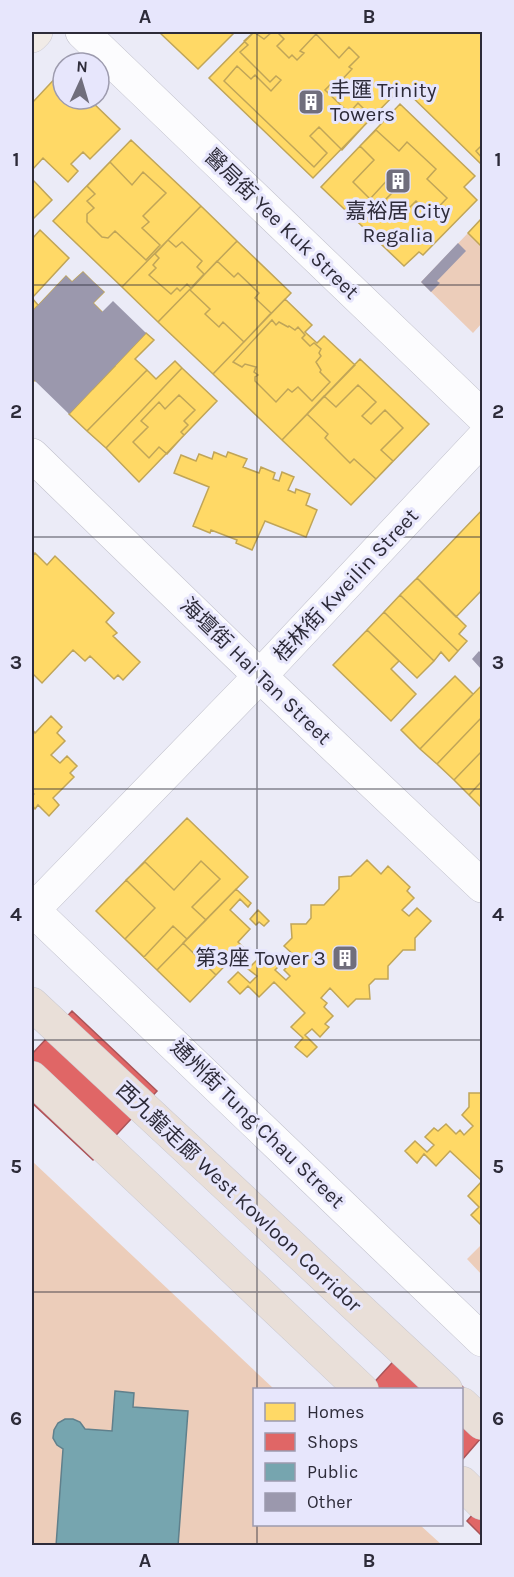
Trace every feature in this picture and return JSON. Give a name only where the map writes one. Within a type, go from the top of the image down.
[{"type":"highway","name":"西九龍走廊 West Kowloon Corridor","points":[[32,1004],[445,1388]]},
{"type":"highway","points":[[32,1078],[361,1388]]},
{"type":"highway","points":[[463,1405],[483,1423]]},
{"type":"highway","points":[[463,1484],[483,1503]]},
{"type":"main road","points":[[32,36],[36,32]]},
{"type":"street","name":"醫局街 Yee Kuk Street","points":[[82,32],[483,416]]},
{"type":"street","name":"桂林街 Kweilin Street","points":[[32,910],[260,676],[483,439]]},
{"type":"street","name":"海壇街 Hai Tan Street","points":[[32,455],[260,676],[483,886]]},
{"type":"street","name":"通州街 Tung Chau Street","points":[[32,910],[483,1340]]},
{"type":"shaded area","points":[[468,233],[482,247],[482,323],[473,333],[421,282]]},
{"type":"shaded area","points":[[32,1161],[273,1388],[253,1388],[253,1526],[421,1526],[442,1545],[32,1545]]},
{"type":"shaded area","points":[[482,1244],[482,1275],[467,1259]]},
{"type":"building: Homes","points":[[159,32],[235,32],[198,69]]},
{"type":"building: Homes","name":"丰匯 Trinity Towers","points":[[254,32],[482,32],[482,165],[402,87],[313,178],[209,78]]},
{"type":"building: Homes","points":[[254,32],[264,39],[272,32],[277,32],[284,39],[277,46],[289,58],[292,55],[297,60],[304,53],[300,51],[316,34],[339,58],[349,47],[359,57],[349,67],[352,69],[335,87],[330,85],[325,90],[349,113],[358,103],[372,117],[342,150],[319,127],[310,136],[327,153],[314,167],[224,81],[237,66],[251,79],[255,75],[271,91],[281,80],[276,76],[270,82],[240,52],[248,45],[244,41]]},
{"type":"building: Homes","points":[[51,83],[51,111],[101,111],[120,129],[90,159],[83,152],[71,164],[78,171],[68,182],[43,158],[32,170],[32,103]]},
{"type":"building: Homes","name":"嘉裕居 City Regalia","points":[[400,104],[475,176],[464,187],[477,200],[423,255],[419,252],[404,266],[321,187]]},
{"type":"building: Homes","points":[[376,130],[399,151],[407,142],[436,169],[427,179],[447,198],[431,215],[416,201],[395,222],[378,207],[400,185],[391,176],[370,199],[353,182],[374,160],[360,146]]},
{"type":"building: Homes","points":[[131,140],[201,206],[122,287],[53,221]]},
{"type":"building: Homes","points":[[482,145],[482,158],[476,151]]},
{"type":"building: Homes","points":[[110,162],[132,185],[143,172],[166,193],[143,216],[149,222],[142,228],[160,245],[146,260],[115,231],[108,238],[102,237],[87,222],[87,214],[94,208],[87,201],[95,194],[87,186]]},
{"type":"building: Homes","points":[[32,179],[52,200],[32,220]]},
{"type":"building: Homes","points":[[201,206],[237,241],[158,322],[122,287]]},
{"type":"building: Homes","points":[[482,218],[482,247],[468,233]]},
{"type":"building: Homes","points":[[40,230],[69,258],[32,298],[32,239]]},
{"type":"building: Homes","points":[[168,240],[176,247],[182,242],[202,261],[197,267],[204,274],[191,288],[187,284],[180,291],[177,288],[171,294],[149,275],[156,268],[153,265],[159,258],[155,254]]},
{"type":"building: Homes","points":[[237,241],[291,293],[213,374],[158,322]]},
{"type":"building: Homes","points":[[217,261],[234,277],[238,273],[259,293],[255,298],[271,313],[244,342],[223,322],[219,327],[205,314],[210,309],[190,290]]},
{"type":"building: Homes","points":[[83,272],[93,282],[32,346],[32,312],[66,276],[72,282]]},
{"type":"building: Homes","points":[[93,282],[104,292],[93,303],[102,312],[35,381],[32,378],[32,346]]},
{"type":"building: Homes","points":[[32,298],[38,305],[32,312]]},
{"type":"building: Homes","points":[[285,299],[312,325],[305,332],[317,343],[324,336],[355,365],[282,440],[213,374]]},
{"type":"building: Homes","points":[[272,320],[276,325],[279,322],[295,330],[298,327],[305,335],[302,338],[310,346],[314,343],[321,349],[319,353],[321,356],[316,362],[320,372],[330,382],[312,401],[298,387],[292,392],[288,389],[276,402],[255,381],[258,375],[254,372],[256,367],[245,364],[242,367],[233,362]]},
{"type":"building: Homes","points":[[146,333],[154,340],[135,359],[147,370],[87,431],[69,414]]},
{"type":"building: Homes","points":[[80,334],[115,366],[93,389],[86,383],[75,394],[54,375],[65,363],[58,357]]},
{"type":"building: Homes","points":[[360,359],[429,424],[351,505],[282,440]]},
{"type":"building: Homes","points":[[175,361],[182,368],[106,448],[87,431],[147,370],[156,379]]},
{"type":"building: Homes","points":[[182,368],[217,401],[139,482],[106,448]]},
{"type":"building: Homes","points":[[358,385],[376,402],[362,416],[371,424],[385,410],[403,428],[381,450],[393,461],[376,479],[354,459],[350,463],[325,438],[328,434],[307,414],[324,396],[336,407]]},
{"type":"building: Homes","points":[[179,395],[195,410],[184,421],[188,425],[181,432],[184,435],[167,454],[159,447],[149,458],[133,442],[148,427],[141,421],[159,402],[165,409]]},
{"type":"building: Homes","points":[[214,452],[226,457],[228,452],[247,459],[243,467],[259,473],[261,467],[275,473],[273,479],[279,481],[282,472],[294,477],[288,490],[295,493],[296,489],[310,494],[306,505],[317,510],[306,537],[265,521],[252,550],[236,543],[237,540],[193,526],[209,487],[174,473],[181,455],[196,461],[199,454],[212,459]]},
{"type":"building: Homes","points":[[482,510],[482,590],[456,617],[417,578]]},
{"type":"building: Homes","points":[[35,553],[47,565],[55,556],[114,613],[106,622],[117,633],[113,636],[140,662],[123,680],[118,675],[114,679],[90,656],[85,661],[73,650],[42,683],[32,673],[32,557]]},
{"type":"building: Homes","points":[[417,578],[466,626],[459,634],[467,641],[458,651],[400,595]]},
{"type":"building: Homes","points":[[400,595],[458,651],[449,661],[441,652],[434,661],[384,612]]},
{"type":"building: Homes","points":[[384,612],[434,661],[417,678],[367,630]]},
{"type":"building: Homes","points":[[367,630],[399,661],[391,669],[416,694],[391,721],[333,665]]},
{"type":"building: Homes","points":[[455,676],[473,694],[420,749],[401,730]]},
{"type":"building: Homes","points":[[482,685],[482,717],[437,764],[420,749]]},
{"type":"building: Homes","points":[[51,716],[62,727],[57,733],[65,741],[51,755],[60,763],[67,756],[77,766],[70,773],[74,777],[53,798],[59,805],[49,816],[38,805],[35,809],[32,805],[34,794],[32,791],[32,729],[35,733]]},
{"type":"building: Homes","points":[[482,717],[482,751],[454,780],[437,764]]},
{"type":"building: Homes","points":[[482,751],[482,781],[469,795],[454,780]]},
{"type":"building: Homes","points":[[482,781],[482,808],[469,795]]},
{"type":"building: Homes","points":[[187,818],[248,877],[157,970],[96,911]]},
{"type":"building: Homes","name":"第3座 Tower 3","points":[[367,860],[381,874],[388,866],[410,887],[407,891],[414,898],[402,910],[409,916],[417,908],[431,921],[415,938],[415,950],[403,950],[388,966],[388,979],[375,979],[369,985],[370,999],[356,999],[348,1007],[330,988],[321,998],[327,1003],[324,1007],[333,1016],[325,1024],[329,1027],[320,1037],[312,1029],[305,1035],[317,1047],[307,1057],[295,1047],[303,1038],[291,1027],[305,1013],[274,982],[259,997],[248,986],[240,994],[228,982],[238,972],[250,983],[257,976],[248,969],[258,959],[261,962],[268,955],[280,965],[275,970],[286,980],[290,976],[284,970],[296,957],[284,946],[292,938],[291,924],[306,924],[311,918],[311,905],[324,905],[339,889],[339,877],[351,876]]},
{"type":"building: Homes","points":[[201,861],[220,879],[192,907],[206,920],[187,939],[173,926],[144,957],[125,939],[155,908],[126,880],[145,862],[174,890]]},
{"type":"building: Homes","points":[[236,889],[251,903],[248,907],[240,899],[230,910],[250,929],[238,942],[243,947],[190,1002],[157,970]]},
{"type":"building: Homes","points":[[236,889],[251,903],[248,907],[240,899],[230,910],[250,929],[238,942],[243,947],[216,975],[183,943]]},
{"type":"building: Homes","points":[[258,910],[269,921],[264,926],[259,922],[256,925],[250,919]]},
{"type":"building: Homes","points":[[469,1093],[482,1093],[482,1181],[450,1151],[436,1166],[424,1154],[417,1163],[405,1151],[415,1141],[427,1152],[434,1145],[425,1137],[434,1128],[438,1131],[446,1124],[456,1134],[460,1130],[464,1135],[473,1126],[462,1115],[469,1107]]},
{"type":"building: Homes","points":[[482,1181],[482,1226],[471,1215],[479,1207],[468,1196]]},
{"type":"building: Shops","points":[[72,1011],[157,1091],[93,1160],[32,1103],[32,1054]]},
{"type":"building: Shops","points":[[413,1340],[482,1405],[482,1437],[463,1459],[463,1388],[369,1388]]},
{"type":"building: Shops","points":[[482,1504],[482,1536],[467,1521]]},
{"type":"building: Public","points":[[115,1391],[134,1393],[133,1407],[188,1411],[178,1546],[56,1546],[63,1449],[53,1438],[54,1430],[58,1423],[65,1419],[73,1419],[80,1422],[85,1429],[112,1431]]},
{"type":"building: Other","points":[[458,243],[466,251],[437,281],[440,283],[431,292],[421,282]]},
{"type":"building: Other","points":[[83,272],[104,292],[93,303],[102,312],[113,301],[146,333],[69,414],[32,378],[32,312],[66,276],[72,282]]},
{"type":"building: Other","points":[[479,651],[482,654],[482,670],[472,659]]},
{"type":"place","name":"丰匯 Trinity Towers","points":[[311,102]]},
{"type":"place","name":"嘉裕居 City Regalia","points":[[398,181]]},
{"type":"place","name":"第3座 Tower 3","points":[[345,958]]}]
